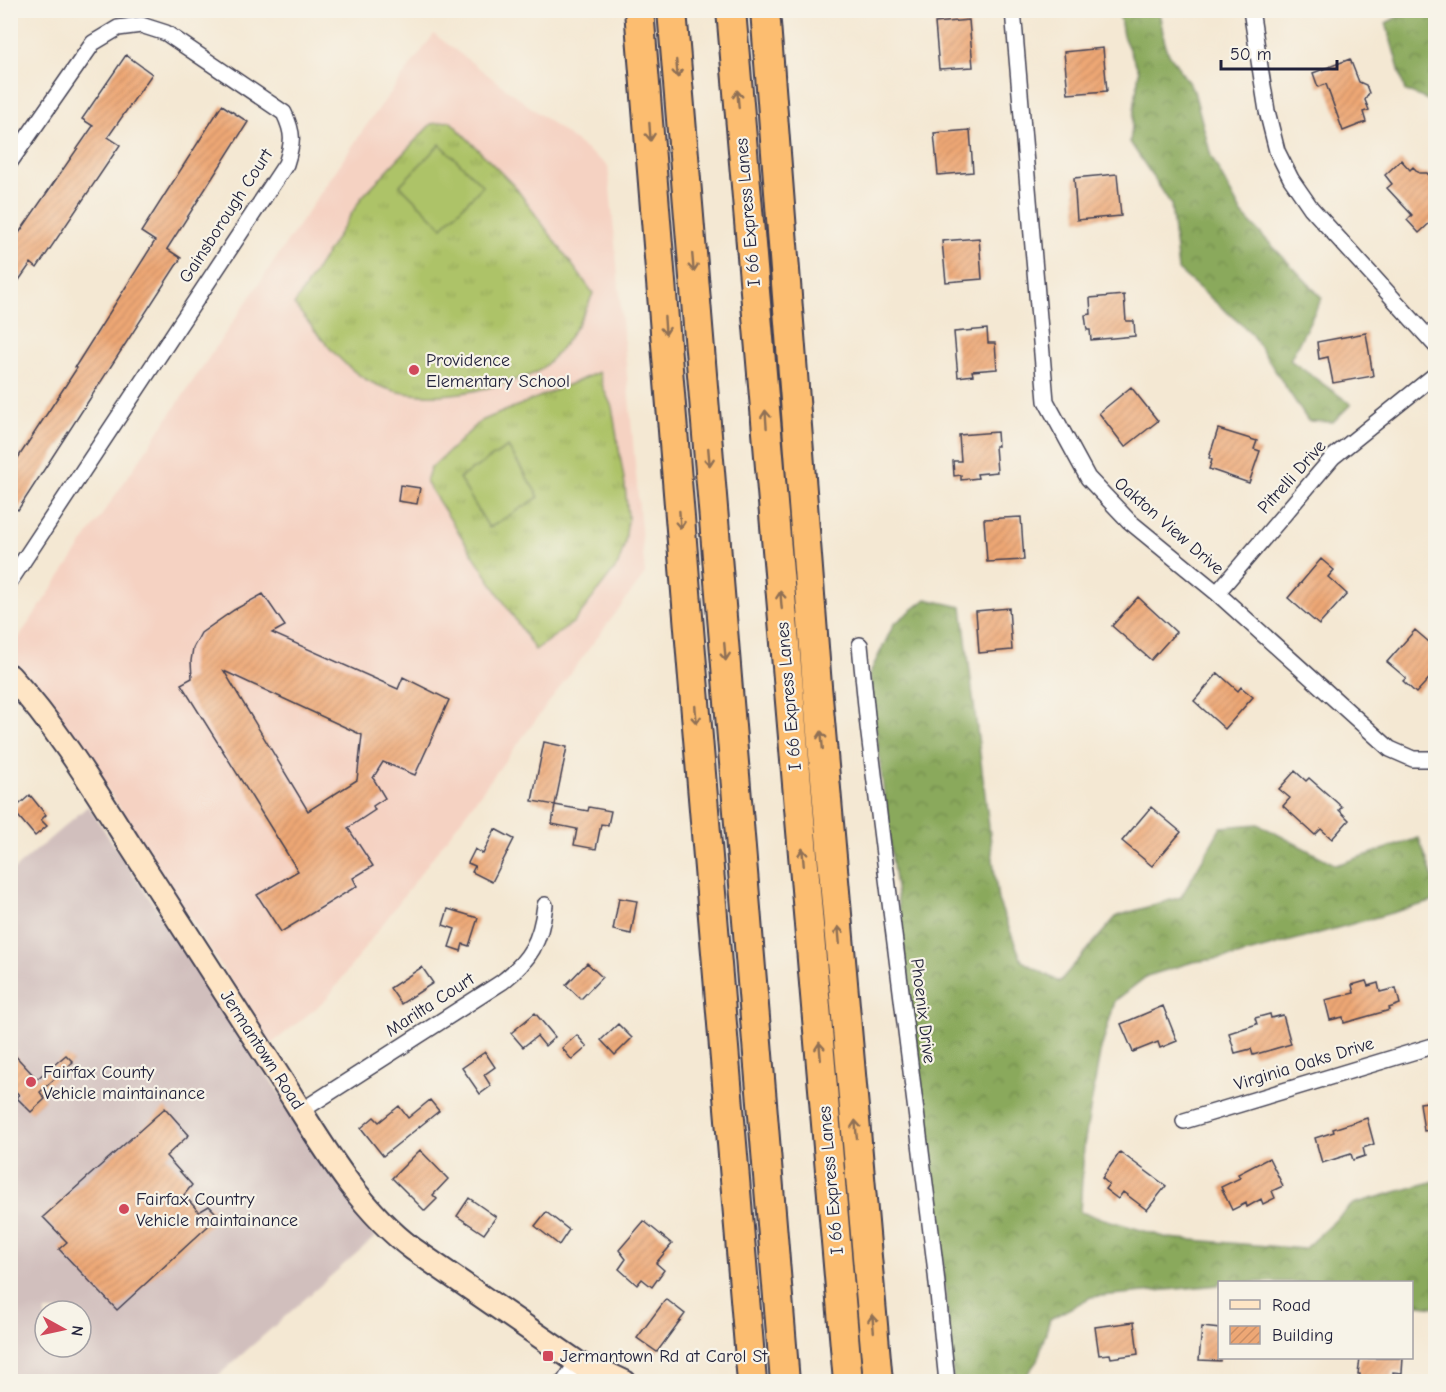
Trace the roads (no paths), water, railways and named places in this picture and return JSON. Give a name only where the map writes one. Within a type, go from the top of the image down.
[{"type":"highway","points":[[639,10],[753,1382]]},
{"type":"highway","points":[[672,10],[785,1382]]},
{"type":"highway","name":"I 66 Express Lanes","points":[[731,10],[848,1382]]},
{"type":"highway","points":[[765,10],[818,687],[878,1382]]},
{"type":"main road","name":"Jermantown Road","points":[[10,676],[46,719],[85,776],[301,1111],[369,1208],[397,1238],[606,1382]]},
{"type":"main road","name":"Jermantown Road","points":[[578,1361],[625,1382]]},
{"type":"street","name":"Oakton View Drive","points":[[1013,10],[1046,401],[1088,478],[1130,520],[1217,593],[1390,749],[1413,759],[1431,759]]},
{"type":"street","points":[[1251,10],[1267,111],[1277,151],[1291,179],[1311,208],[1436,345]]},
{"type":"street","name":"Gainsborough Court","points":[[10,162],[93,43],[118,28],[141,25],[166,33],[284,113],[291,128],[292,144],[286,164],[10,581]]},
{"type":"street","name":"Pitrelli Drive","points":[[1217,593],[1333,457],[1436,374]]},
{"type":"street","name":"Phoenix Drive","points":[[860,645],[869,738],[947,1382]]},
{"type":"street","name":"Marilta Court","points":[[301,1111],[502,982],[517,970],[525,962],[539,936],[543,925],[545,905]]},
{"type":"street","name":"Virginia Oaks Drive","points":[[1184,1121],[1436,1045]]},
{"type":"street","points":[[564,1382],[578,1361]]},
{"type":"place","name":"Providence Elementary School","points":[[414,370]]},
{"type":"place","name":"Fairfax County Vehicle maintainance","points":[[31,1082]]},
{"type":"place","name":"Fairfax Country Vehicle maintainance","points":[[124,1209]]},
{"type":"place","name":"Jermantown Rd at Carol St","points":[[548,1356]]}]
